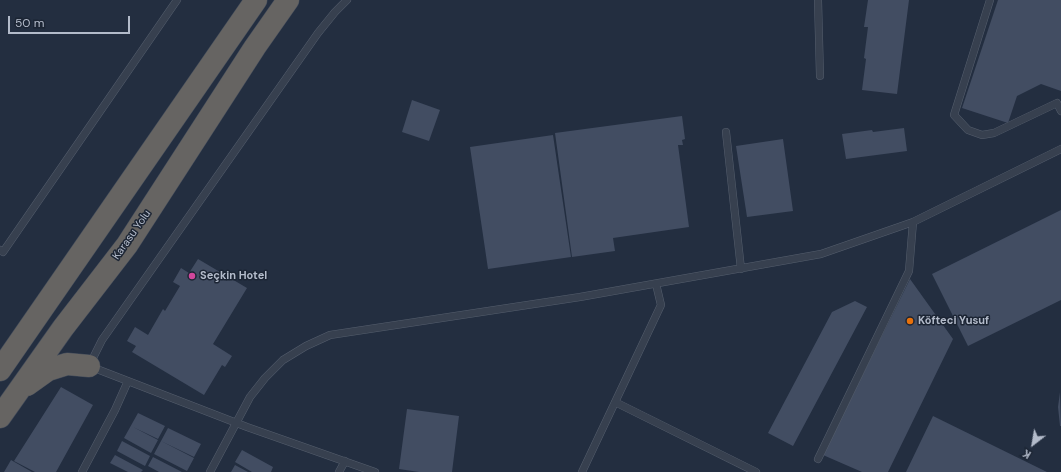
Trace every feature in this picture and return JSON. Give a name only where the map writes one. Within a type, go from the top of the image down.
[{"type":"highway","points":[[242,22],[252,0]]},
{"type":"highway","points":[[0,370],[256,0]]},
{"type":"highway","points":[[255,47],[288,0]]},
{"type":"highway","points":[[255,47],[299,0]]},
{"type":"highway","name":"Karasu Yolu","points":[[0,417],[17,391],[127,244],[255,47]]},
{"type":"highway","points":[[17,391],[48,370],[67,364],[88,366]]},
{"type":"lane","points":[[0,250],[3,252],[177,0]]},
{"type":"lane","points":[[347,0],[335,12],[309,46],[102,340],[88,366],[236,423],[375,472]]},
{"type":"lane","points":[[818,0],[820,76]]},
{"type":"lane","points":[[990,0],[954,115],[968,130],[982,135],[994,133],[1057,103],[1061,111]]},
{"type":"lane","points":[[726,132],[741,269]]},
{"type":"lane","points":[[210,472],[250,397],[265,378],[283,360],[306,346],[330,335],[580,297],[820,254],[913,222],[1061,150]]},
{"type":"lane","points":[[818,459],[908,271],[913,222]]},
{"type":"lane","points":[[582,472],[661,305],[656,284]]},
{"type":"lane","points":[[82,472],[115,410],[128,381]]},
{"type":"lane","points":[[616,402],[756,472]]},
{"type":"lane","points":[[339,472],[345,461]]},
{"type":"building","points":[[868,0],[909,0],[897,94],[862,90],[868,27],[864,27]]},
{"type":"building","points":[[998,0],[1061,0],[1061,91],[1041,84],[1017,96],[1008,123],[962,108]]},
{"type":"building","points":[[412,100],[440,110],[429,141],[402,132]]},
{"type":"building","points":[[682,116],[685,139],[682,140],[683,145],[678,145],[689,227],[613,238],[615,251],[572,257],[555,133]]},
{"type":"building","points":[[904,128],[907,151],[846,159],[842,134]]},
{"type":"building","points":[[553,135],[571,257],[488,269],[470,147]]},
{"type":"building","points":[[783,139],[793,211],[747,217],[736,146]]},
{"type":"building","points":[[1061,210],[1061,300],[968,346],[932,274]]},
{"type":"building","points":[[198,259],[247,288],[213,344],[232,356],[225,367],[222,365],[204,395],[132,352],[136,346],[127,341],[135,327],[148,335],[163,309],[165,311],[180,286],[173,282],[181,268],[189,273]]},
{"type":"building","points":[[910,279],[953,339],[888,472],[862,472],[823,455]]},
{"type":"building","points":[[855,301],[867,307],[793,446],[768,433],[832,312]]},
{"type":"building","points":[[61,387],[93,405],[56,472],[35,472],[14,461]]},
{"type":"building","points":[[1060,392],[1061,426],[1058,407]]},
{"type":"building","points":[[407,409],[459,416],[452,472],[419,472],[399,469]]},
{"type":"building","points":[[138,413],[165,426],[158,439],[133,427],[158,440],[151,453],[124,438]]},
{"type":"building","points":[[933,416],[1047,472],[906,472]]},
{"type":"building","points":[[168,428],[201,444],[194,457],[161,441]]},
{"type":"building","points":[[122,441],[150,456],[145,466],[117,451]]},
{"type":"building","points":[[161,441],[194,458],[187,471],[154,454]]},
{"type":"building","points":[[242,450],[273,467],[271,472],[252,472],[235,462]]},
{"type":"building","points":[[115,455],[143,470],[141,472],[128,472],[110,463]]},
{"type":"building","points":[[153,457],[182,472],[159,472],[148,466]]},
{"type":"building","points":[[11,460],[32,472],[4,472]]},
{"type":"building","points":[[235,465],[248,472],[231,472]]},
{"type":"place","name":"Seçkin Hotel","points":[[192,276]]},
{"type":"place","name":"Köfteci Yusuf","points":[[910,321]]}]
